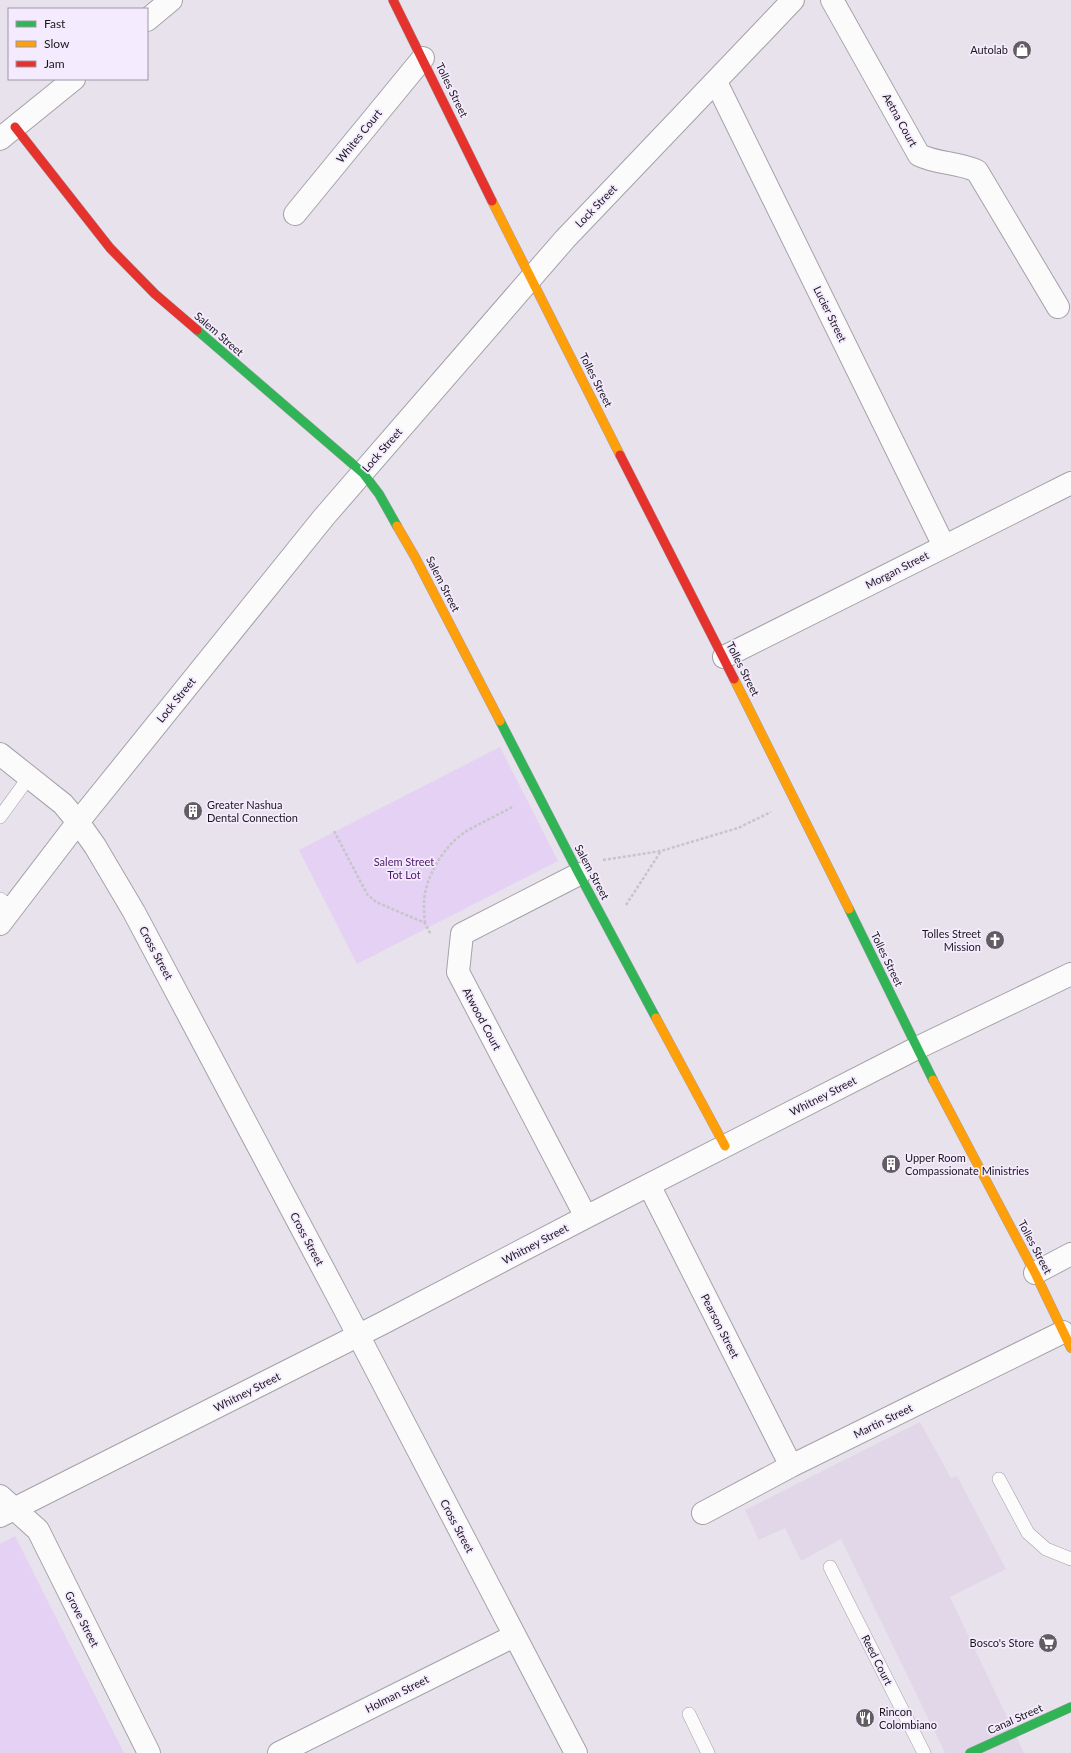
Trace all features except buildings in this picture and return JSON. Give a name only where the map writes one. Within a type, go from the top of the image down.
[{"type":"street","points":[[148,19],[171,0]]},
{"type":"street","name":"Tolles Street","points":[[393,0],[531,277],[724,657],[917,1048],[1035,1273],[1067,1340]]},
{"type":"street","name":"Lock Street","points":[[4,910],[78,822],[319,523],[531,277],[565,239],[793,0]]},
{"type":"street","name":"Aetna Court","points":[[832,0],[919,155],[927,159],[964,165],[976,172],[1058,307]]},
{"type":"street","name":"Whites Court","points":[[295,214],[423,58]]},
{"type":"street","points":[[8,133],[73,80]]},
{"type":"street","name":"Lucier Street","points":[[716,82],[944,546]]},
{"type":"street","name":"Salem Street","points":[[8,133],[130,270],[155,294],[363,473],[379,494],[415,556],[579,874],[725,1146]]},
{"type":"street","name":"Morgan Street","points":[[724,657],[1071,483]]},
{"type":"street","name":"Cross Street","points":[[0,754],[63,804],[96,846],[134,912],[358,1335],[576,1753]]},
{"type":"street","name":"Atwood Court","points":[[579,874],[462,934],[458,972],[586,1217]]},
{"type":"street","name":"Whitney Street","points":[[5,1507],[358,1335],[917,1048],[1071,974]]},
{"type":"street","name":"Pearson Street","points":[[649,1185],[791,1466]]},
{"type":"street","points":[[1035,1273],[1071,1254]]},
{"type":"street","name":"Martin Street","points":[[703,1513],[791,1466],[1067,1340]]},
{"type":"street","name":"Grove Street","points":[[5,1507],[38,1530],[149,1753]]},
{"type":"street","name":"Holman Street","points":[[279,1753],[514,1636]]},
{"type":"street","name":"Canal Street","points":[[970,1753],[1071,1707]]},
{"type":"lane","points":[[0,817],[29,777]]},
{"type":"lane","points":[[999,1479],[1028,1533],[1046,1549],[1071,1559]]},
{"type":"lane","name":"Reed Court","points":[[830,1567],[924,1753]]},
{"type":"lane","points":[[689,1714],[708,1753]]},
{"type":"path","points":[[431,935],[425,923],[423,907],[426,889],[435,868],[450,844],[464,832],[520,803]]},
{"type":"path","points":[[597,861],[661,851],[738,828],[775,809]]},
{"type":"path","points":[[334,831],[367,894],[376,902],[425,923]]},
{"type":"path","points":[[610,931],[661,851]]},
{"type":"shaded area","points":[[920,1422],[951,1478],[957,1476],[1006,1569],[950,1597],[1024,1753],[945,1753],[841,1539],[801,1561],[785,1528],[759,1540],[745,1510]]},
{"type":"green space","name":"Salem Street Tot Lot","points":[[500,747],[558,861],[357,964],[299,850]]},
{"type":"green space","points":[[15,1536],[124,1753],[0,1753],[0,1544]]},
{"type":"traffic: fast","points":[[197,330],[363,473],[379,494],[397,526]]},
{"type":"traffic: fast","points":[[500,721],[579,874],[656,1018]]},
{"type":"traffic: fast","points":[[849,909],[933,1080]]},
{"type":"traffic: fast","points":[[970,1753],[1071,1707]]},
{"type":"traffic: slow","points":[[492,201],[620,455]]},
{"type":"traffic: slow","points":[[397,526],[415,557],[500,721]]},
{"type":"traffic: slow","points":[[734,679],[849,909]]},
{"type":"traffic: slow","points":[[656,1018],[725,1146]]},
{"type":"traffic: slow","points":[[933,1080],[1035,1273],[1071,1348]]},
{"type":"traffic: jam","points":[[393,0],[492,201]]},
{"type":"traffic: jam","points":[[15,127],[110,248],[155,294],[197,330]]},
{"type":"traffic: jam","points":[[620,455],[734,679]]},
{"type":"place","name":"Autolab","points":[[1022,50]]},
{"type":"place","name":"Greater Nashua Dental Connection","points":[[193,811]]},
{"type":"place","name":"Tolles Street Mission","points":[[995,940]]},
{"type":"place","name":"Upper Room Compassionate Ministries","points":[[891,1164]]},
{"type":"place","name":"Bosco's Store","points":[[1048,1643]]},
{"type":"place","name":"Rincon Colombiano","points":[[865,1718]]}]
